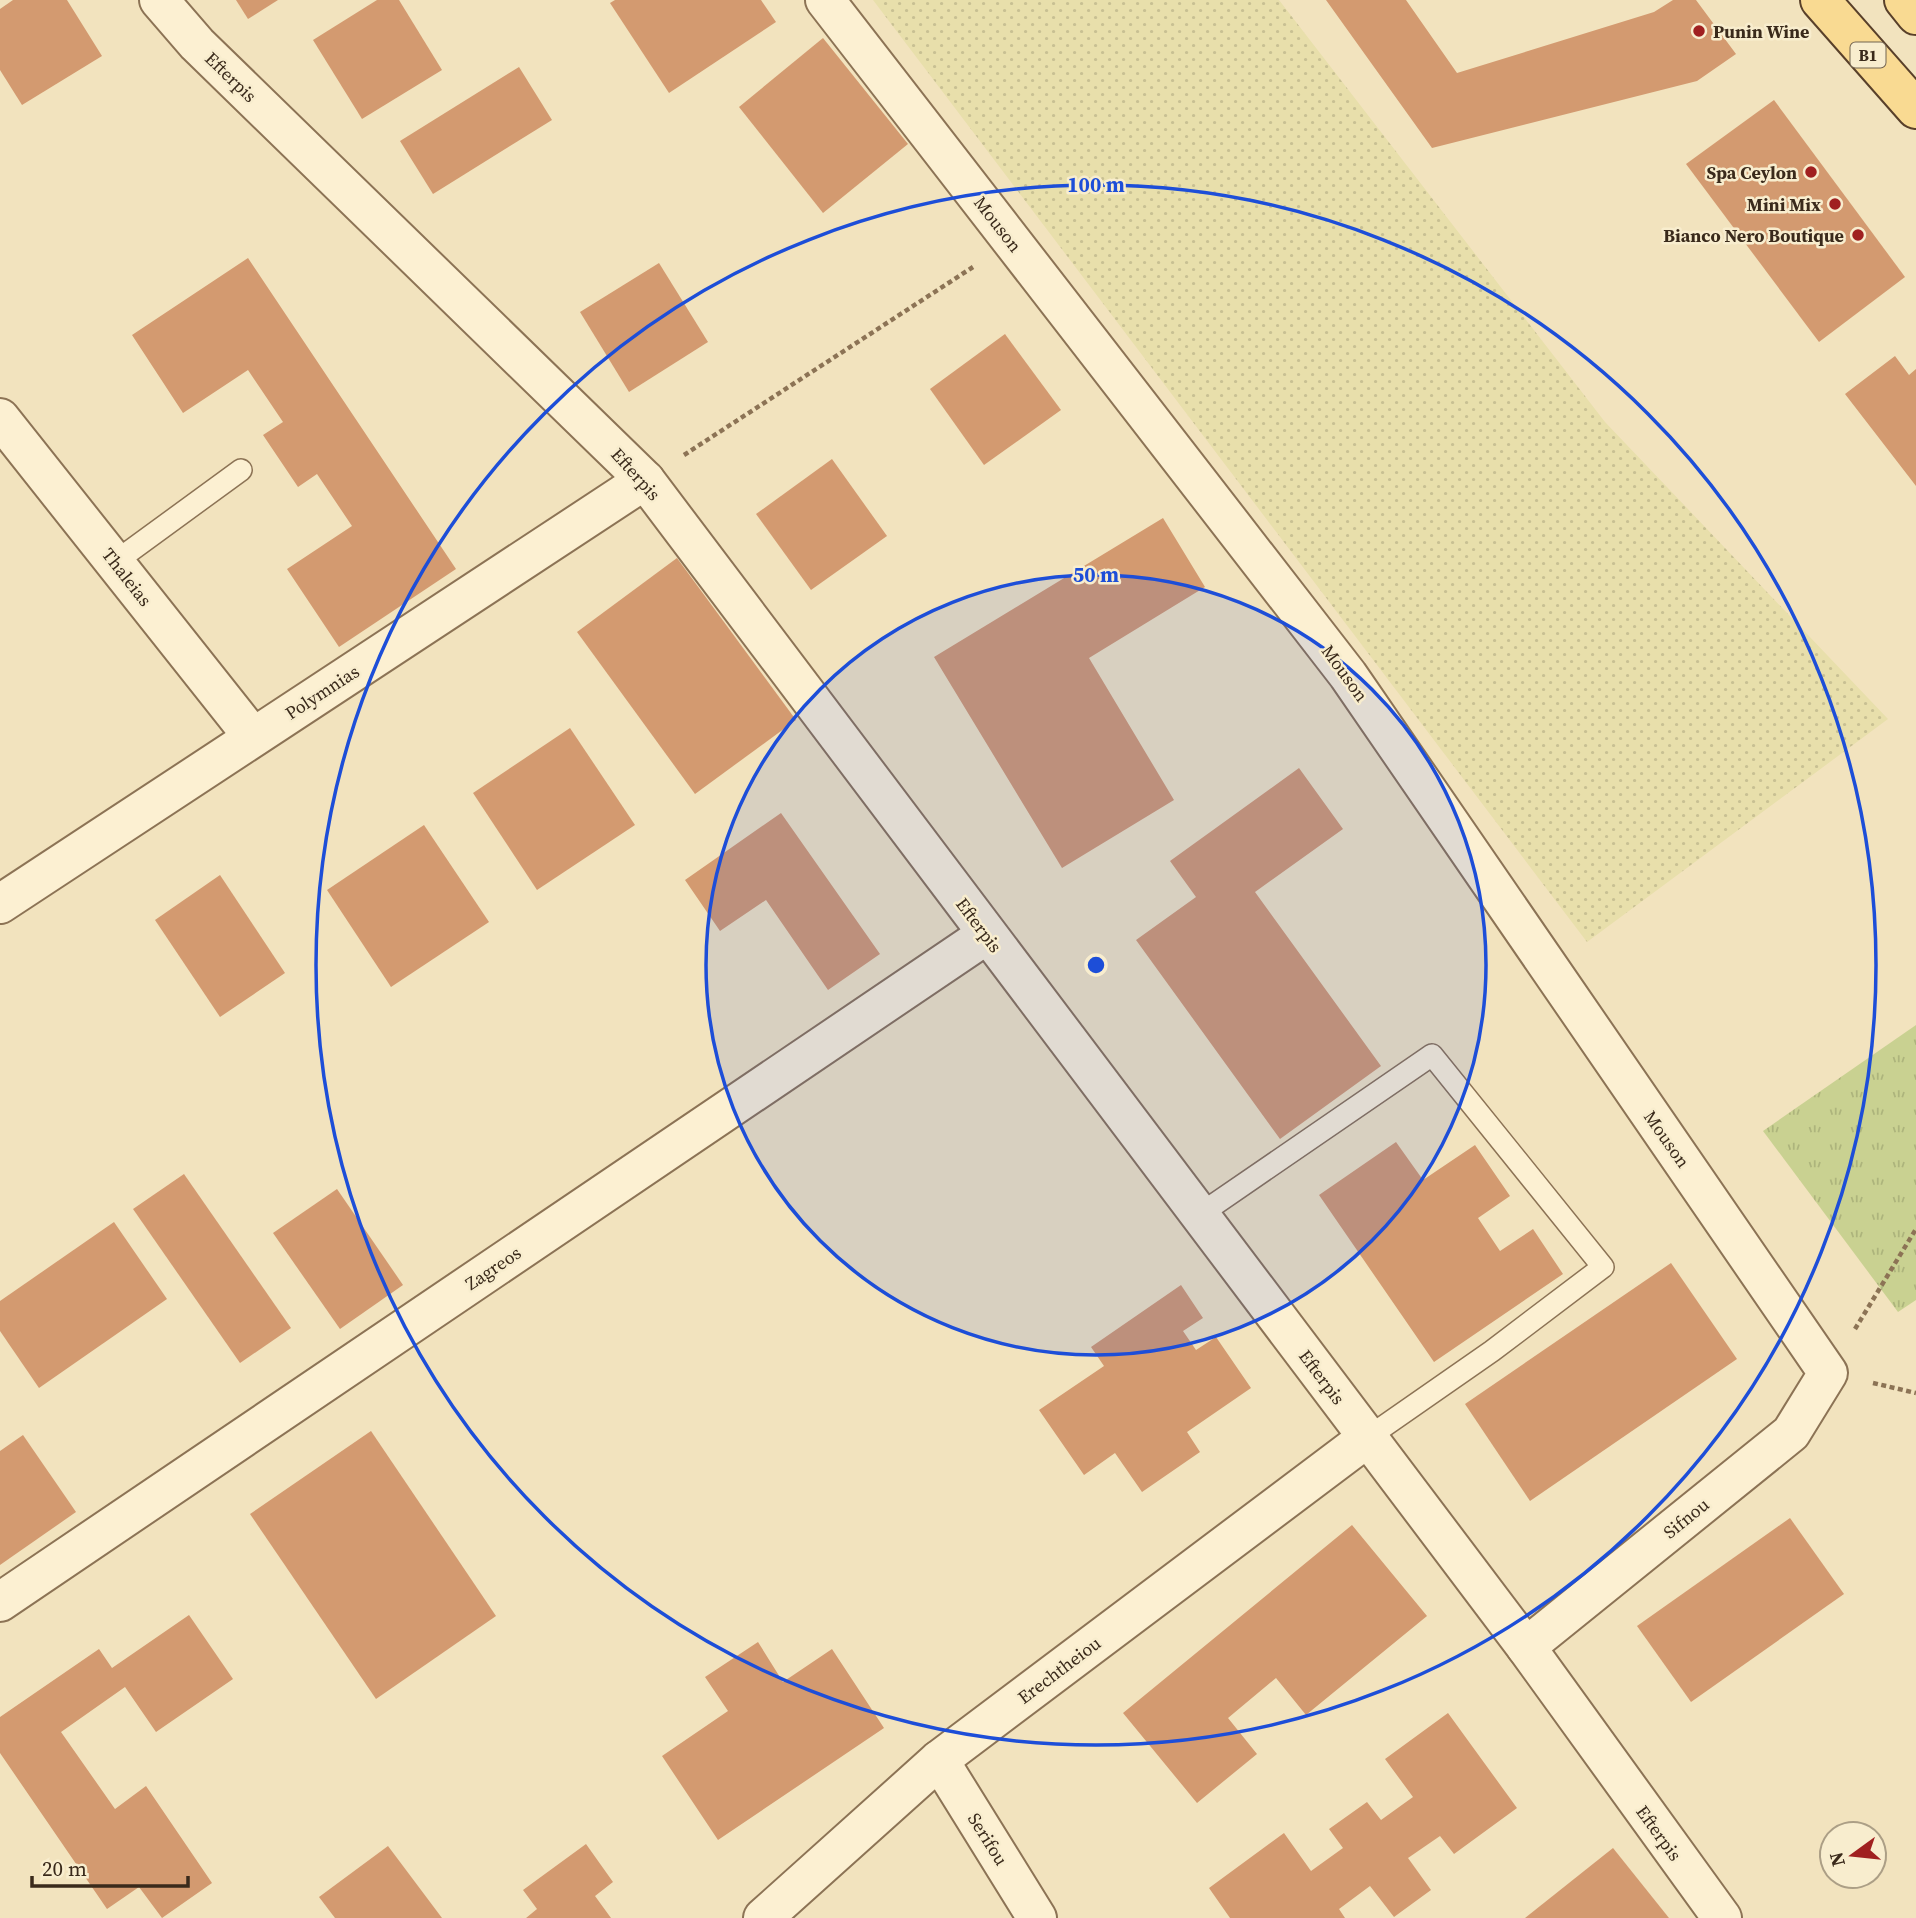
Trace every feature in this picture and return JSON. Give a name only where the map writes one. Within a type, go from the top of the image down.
[{"type":"main road","name":"B1","points":[[1820,0],[1916,109]]},
{"type":"main road","points":[[1904,0],[1916,15]]},
{"type":"street","name":"Efterpis","points":[[159,0],[197,44],[645,480],[1525,1647],[1722,1918]]},
{"type":"street","name":"Mouson","points":[[825,0],[1348,675],[1828,1373]]},
{"type":"street","name":"Thaleias","points":[[0,418],[253,737]]},
{"type":"street","name":"Polymnias","points":[[0,904],[645,480]]},
{"type":"street","name":"Zagreos","points":[[0,1602],[986,935]]},
{"type":"street","name":"Sifnou","points":[[1525,1647],[1791,1433],[1828,1373]]},
{"type":"street","name":"Erechtheiou","points":[[763,1918],[939,1760],[1367,1438]]},
{"type":"street","name":"Serifou","points":[[939,1760],[1037,1918]]},
{"type":"lane","points":[[114,562],[241,470]]},
{"type":"lane","points":[[1199,1215],[1432,1055],[1603,1267],[1492,1351],[1367,1438]]},
{"type":"path","points":[[645,480],[1012,242]]},
{"type":"path","points":[[1828,1373],[1916,1229]]},
{"type":"shaded area","points":[[873,0],[1279,0],[1605,422],[1888,719],[1587,942]]},
{"type":"green space","points":[[1916,1025],[1916,1300],[1898,1312],[1763,1131]]},
{"type":"building","points":[[13,0],[67,0],[102,56],[22,105],[0,70],[0,9]]},
{"type":"building","points":[[236,0],[278,0],[248,19]]},
{"type":"building","points":[[377,0],[399,0],[442,70],[362,119],[313,40]]},
{"type":"building","points":[[615,0],[761,0],[776,22],[669,93],[610,3]]},
{"type":"building","points":[[1326,0],[1406,0],[1457,73],[1654,12],[1673,0],[1696,0],[1736,54],[1697,81],[1432,148]]},
{"type":"building","points":[[823,38],[908,144],[823,213],[739,107]]},
{"type":"building","points":[[519,67],[552,120],[433,194],[400,141]]},
{"type":"building","points":[[1774,100],[1905,277],[1819,342],[1686,164]]},
{"type":"building","points":[[248,258],[456,569],[339,647],[287,569],[352,526],[317,474],[298,487],[263,435],[283,422],[248,370],[183,413],[132,335]]},
{"type":"building","points":[[659,263],[708,342],[629,392],[580,312]]},
{"type":"building","points":[[1005,334],[1061,410],[984,465],[930,389]]},
{"type":"building","points":[[1895,356],[1909,375],[1916,369],[1916,486],[1845,394]]},
{"type":"building","points":[[832,459],[887,536],[811,590],[756,514]]},
{"type":"building","points":[[1163,518],[1205,587],[1089,658],[1174,800],[1062,868],[934,657]]},
{"type":"building","points":[[677,558],[796,720],[695,794],[577,632]]},
{"type":"building","points":[[570,728],[635,825],[537,890],[473,793]]},
{"type":"building","points":[[1299,768],[1343,829],[1255,892],[1381,1066],[1280,1139],[1136,940],[1196,897],[1170,861]]},
{"type":"building","points":[[781,813],[880,954],[828,990],[766,900],[720,931],[685,880]]},
{"type":"building","points":[[424,825],[489,922],[391,987],[327,890]]},
{"type":"building","points":[[220,875],[285,973],[220,1017],[155,920]]},
{"type":"building","points":[[1396,1142],[1423,1180],[1475,1145],[1510,1196],[1478,1218],[1500,1251],[1533,1229],[1563,1274],[1434,1362],[1319,1195]]},
{"type":"building","points":[[184,1174],[291,1328],[240,1363],[133,1209]]},
{"type":"building","points":[[337,1189],[403,1285],[340,1329],[273,1233]]},
{"type":"building","points":[[114,1222],[167,1299],[39,1388],[0,1331],[0,1301]]},
{"type":"building","points":[[1671,1263],[1737,1359],[1530,1501],[1465,1404]]},
{"type":"building","points":[[1181,1285],[1203,1318],[1183,1331],[1196,1350],[1216,1337],[1251,1388],[1187,1432],[1200,1452],[1142,1492],[1115,1453],[1084,1475],[1039,1410],[1104,1366],[1091,1347]]},
{"type":"building","points":[[371,1431],[496,1616],[376,1699],[250,1514]]},
{"type":"building","points":[[23,1435],[76,1512],[0,1565],[0,1451]]},
{"type":"building","points":[[1790,1518],[1844,1594],[1691,1702],[1637,1626]]},
{"type":"building","points":[[1352,1525],[1427,1616],[1306,1715],[1276,1678],[1228,1718],[1257,1754],[1197,1803],[1123,1713]]},
{"type":"building","points":[[189,1615],[233,1679],[156,1732],[125,1687],[61,1732],[115,1809],[146,1786],[212,1883],[162,1918],[139,1887],[107,1909],[0,1753],[0,1717],[99,1649],[112,1668]]},
{"type":"building","points":[[758,1642],[783,1682],[832,1649],[884,1728],[718,1840],[662,1756],[728,1711],[705,1677]]},
{"type":"building","points":[[1448,1713],[1517,1808],[1454,1854],[1440,1836],[1408,1858],[1431,1890],[1394,1917],[1370,1886],[1339,1909],[1345,1918],[1230,1918],[1209,1888],[1284,1833],[1311,1871],[1343,1848],[1329,1829],[1367,1802],[1381,1820],[1413,1797],[1385,1759]]},
{"type":"building","points":[[586,1844],[613,1882],[595,1896],[611,1918],[526,1918],[537,1909],[523,1890]]},
{"type":"building","points":[[388,1846],[442,1918],[335,1918],[319,1897]]},
{"type":"building","points":[[1613,1848],[1669,1918],[1525,1918]]},
{"type":"place","name":"Punin Wine","points":[[1699,31]]},
{"type":"place","name":"Spa Ceylon","points":[[1811,172]]},
{"type":"place","name":"Mini Mix","points":[[1835,204]]},
{"type":"place","name":"Bianco Nero Boutique","points":[[1858,235]]}]
